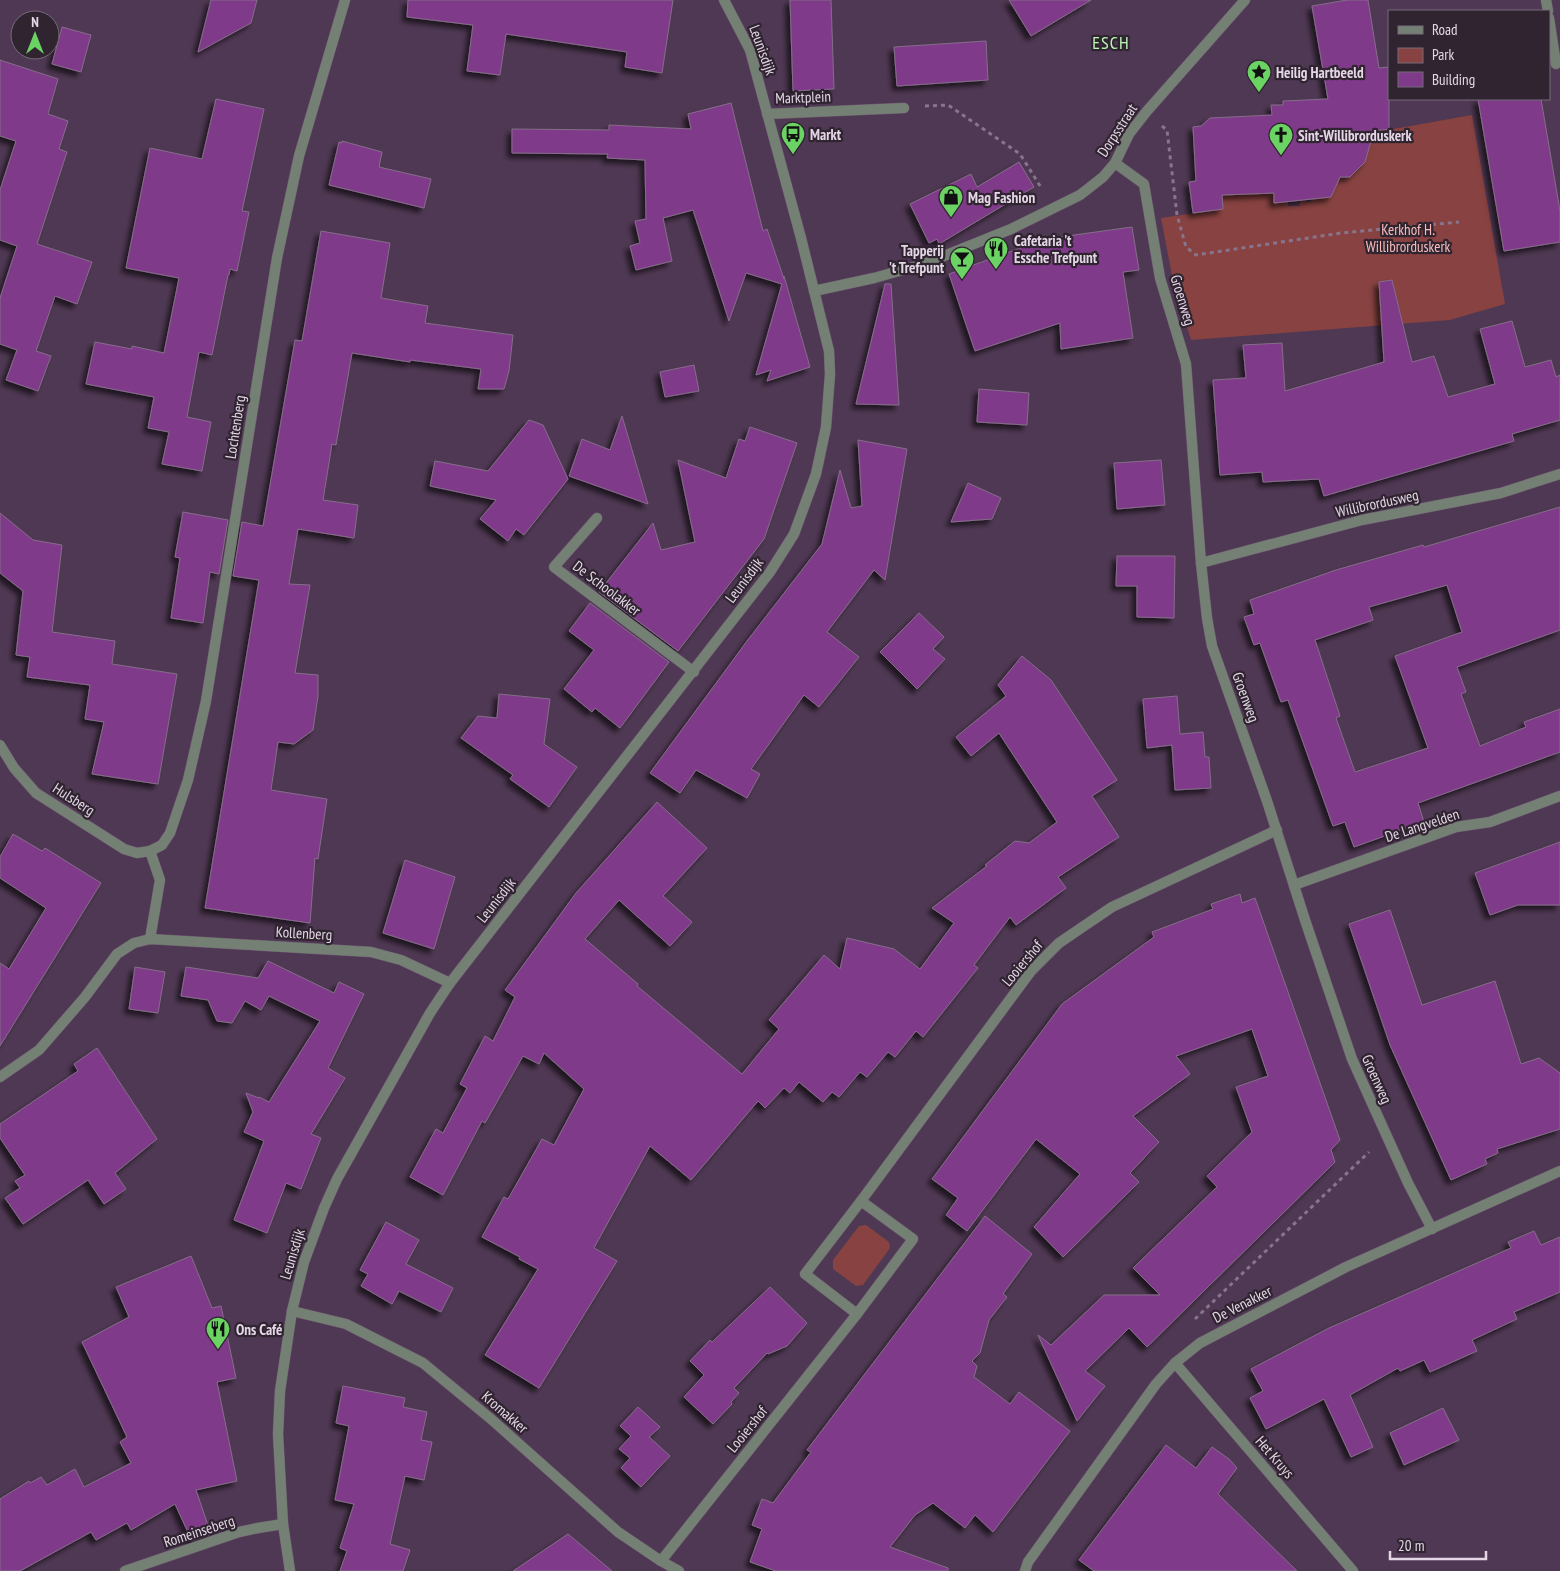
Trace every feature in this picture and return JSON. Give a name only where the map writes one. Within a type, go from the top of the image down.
[{"type":"street","name":"Lochtenberg","points":[[150,851],[162,845],[170,833],[188,780],[206,701],[277,258],[299,156],[345,0]]},
{"type":"street","name":"Leunisdijk","points":[[724,0],[750,50],[767,114]]},
{"type":"street","name":"Dorpsstraat","points":[[814,291],[874,278],[924,264],[1011,230],[1080,195],[1103,177],[1115,163],[1129,134],[1146,111],[1245,0]]},
{"type":"street","points":[[1550,25],[1556,64]]},
{"type":"street","name":"Marktplein","points":[[814,291],[767,114],[904,108]]},
{"type":"street","name":"Groenweg","points":[[1115,163],[1144,184],[1160,278],[1186,364],[1201,563],[1212,646],[1276,830],[1352,1059],[1386,1136],[1432,1229]]},
{"type":"street","name":"Leunisdijk","points":[[290,1571],[283,1524],[278,1434],[280,1391],[292,1311],[304,1262],[324,1208],[337,1179],[430,1013],[450,983],[694,672],[770,572],[794,534],[816,474],[826,427],[830,374],[829,351],[814,291]]},
{"type":"street","name":"Willibrordusweg","points":[[1201,563],[1362,520],[1501,493],[1560,474]]},
{"type":"street","name":"De Schoolakker","points":[[597,518],[554,567],[694,672]]},
{"type":"street","name":"Hulsberg","points":[[0,745],[14,768],[36,793],[124,850],[137,853],[150,851]]},
{"type":"street","name":"De Langvelden","points":[[1294,886],[1456,828],[1490,822],[1560,796]]},
{"type":"street","name":"Looiershof","points":[[857,1314],[805,1274],[1031,971],[1059,943],[1112,908],[1276,830]]},
{"type":"street","points":[[150,851],[160,880],[150,939]]},
{"type":"street","name":"Kollenberg","points":[[0,1077],[39,1050],[85,997],[117,954],[134,943],[150,939],[371,952],[401,960],[450,983]]},
{"type":"street","name":"De Venakker","points":[[1025,1571],[1028,1562],[1156,1384],[1175,1363],[1200,1343],[1346,1267],[1560,1171]]},
{"type":"street","name":"Looiershof","points":[[660,1561],[857,1314],[913,1239],[861,1201]]},
{"type":"street","name":"Kromakker","points":[[292,1311],[346,1324],[423,1363],[491,1419],[618,1532],[660,1561],[679,1571]]},
{"type":"street","name":"Het Kruys","points":[[1175,1363],[1353,1571]]},
{"type":"street","name":"Romeinseberg","points":[[125,1571],[239,1532],[283,1524]]},
{"type":"path","points":[[904,108],[948,105],[1020,154],[1055,208]]},
{"type":"path","points":[[1146,111],[1166,130],[1177,215],[1186,247],[1196,255],[1341,233],[1459,222]]},
{"type":"path","points":[[1191,1323],[1386,1136]]},
{"type":"green space","name":"Kerkhof H. Willibrorduskerk","points":[[1472,115],[1505,304],[1450,320],[1191,340],[1173,281],[1161,218],[1223,209],[1222,195],[1274,193],[1274,203],[1288,202],[1288,206],[1300,206],[1300,201],[1311,202],[1311,199],[1329,197],[1332,177],[1348,177],[1365,162],[1368,150],[1365,139],[1371,133]]},
{"type":"green space","points":[[866,1225],[889,1242],[890,1248],[863,1285],[856,1286],[833,1269],[833,1260],[859,1226]]},
{"type":"building","points":[[211,0],[257,0],[251,23],[198,52]]},
{"type":"building","points":[[408,0],[673,0],[662,73],[625,67],[627,52],[506,34],[500,75],[467,71],[473,25],[407,17]]},
{"type":"building","points":[[790,0],[831,0],[834,89],[793,91]]},
{"type":"building","points":[[1009,0],[1091,0],[1031,36]]},
{"type":"building","name":"Sint-Willibrorduskerk","points":[[1347,0],[1368,0],[1379,68],[1388,67],[1389,129],[1374,131],[1365,162],[1350,177],[1340,177],[1331,197],[1274,203],[1274,193],[1222,195],[1223,209],[1193,213],[1189,182],[1196,181],[1193,127],[1201,126],[1210,118],[1272,115],[1271,105],[1283,105],[1283,101],[1328,99],[1312,6]]},
{"type":"building","points":[[62,27],[91,35],[81,72],[52,64],[53,60],[60,60],[60,34]]},
{"type":"building","points":[[986,41],[988,80],[897,86],[894,47]]},
{"type":"building","points":[[0,60],[58,79],[48,114],[68,121],[59,149],[67,152],[37,244],[92,262],[77,304],[55,296],[36,351],[51,356],[38,391],[6,380],[17,350],[0,344],[0,298],[17,246],[0,240],[0,190],[16,141],[0,136]]},
{"type":"building","points":[[216,99],[264,109],[242,211],[249,212],[237,271],[230,269],[228,275],[212,355],[199,352],[187,417],[211,422],[202,471],[162,464],[169,432],[148,428],[154,397],[86,384],[95,342],[132,349],[132,346],[164,353],[179,278],[126,268],[150,148],[202,159]]},
{"type":"building","points":[[1478,100],[1541,100],[1560,211],[1560,242],[1504,251]]},
{"type":"building","points":[[731,103],[763,231],[767,229],[784,279],[784,276],[810,367],[767,381],[771,370],[756,375],[782,284],[746,273],[729,321],[693,210],[663,218],[672,261],[636,270],[630,246],[640,243],[635,221],[646,219],[645,160],[607,158],[608,154],[512,153],[512,129],[609,130],[609,125],[691,129],[688,114]]},
{"type":"building","points":[[342,141],[382,152],[379,167],[431,179],[424,208],[329,185],[339,142],[342,143]]},
{"type":"building","points":[[1019,162],[1034,187],[939,244],[937,239],[929,243],[910,204],[971,174],[977,187]]},
{"type":"building","points":[[1132,227],[1139,270],[1123,272],[1133,338],[1061,349],[1060,323],[975,351],[949,274],[1045,239]]},
{"type":"building","points":[[321,231],[390,243],[381,298],[428,306],[425,323],[513,335],[509,371],[504,389],[478,389],[481,369],[410,360],[410,362],[352,353],[336,445],[332,444],[323,500],[358,505],[354,538],[298,529],[289,584],[310,585],[295,673],[318,675],[318,696],[313,730],[294,744],[278,742],[271,790],[327,799],[318,859],[315,858],[310,923],[205,908],[259,580],[233,576],[242,522],[263,526],[295,340],[302,341]]},
{"type":"building","points":[[1392,280],[1412,362],[1434,356],[1448,397],[1495,384],[1480,329],[1512,321],[1525,367],[1551,360],[1556,377],[1560,375],[1560,420],[1512,434],[1514,441],[1324,496],[1319,479],[1263,482],[1262,472],[1220,475],[1213,380],[1246,378],[1243,345],[1282,343],[1285,391],[1384,362],[1379,282]]},
{"type":"building","points":[[885,284],[891,284],[899,405],[856,404]]},
{"type":"building","points":[[694,365],[699,391],[665,397],[660,372]]},
{"type":"building","points":[[979,389],[1029,393],[1027,425],[977,422]]},
{"type":"building","points":[[622,416],[648,504],[569,476],[582,439],[610,450]]},
{"type":"building","points":[[529,420],[543,425],[568,479],[524,535],[516,529],[508,541],[480,519],[496,500],[430,486],[435,461],[488,471]]},
{"type":"building","points":[[750,427],[797,443],[764,539],[678,651],[599,592],[653,523],[661,550],[695,542],[678,460],[726,478],[739,439],[745,441]]},
{"type":"building","points":[[858,440],[907,449],[885,580],[874,570],[827,632],[859,657],[819,707],[804,695],[751,769],[760,774],[747,798],[696,770],[680,793],[650,773],[747,641],[822,544],[840,470],[851,508],[862,506]]},
{"type":"building","points":[[1161,460],[1165,505],[1117,509],[1114,463]]},
{"type":"building","points":[[968,483],[1001,498],[992,519],[951,522]]},
{"type":"building","points":[[1560,507],[1560,630],[1457,667],[1466,692],[1461,694],[1480,746],[1526,727],[1524,722],[1560,709],[1560,752],[1418,803],[1424,822],[1354,847],[1345,822],[1333,826],[1288,700],[1281,702],[1260,643],[1254,645],[1244,617],[1254,614],[1250,600],[1336,570],[1423,545],[1424,547]],"holes":[[[1447,585],[1462,632],[1395,656],[1428,748],[1355,772],[1336,718],[1340,716],[1315,640],[1373,620],[1369,607]]]},
{"type":"building","points":[[183,512],[228,520],[219,574],[210,572],[203,623],[171,618],[180,558],[175,557]]},
{"type":"building","points":[[0,513],[33,540],[62,545],[52,632],[115,641],[112,664],[177,674],[158,784],[92,774],[104,722],[85,719],[90,685],[27,677],[30,657],[16,655],[23,591],[0,573]]},
{"type":"building","points":[[1117,556],[1175,556],[1174,618],[1137,617],[1137,586],[1116,586]]},
{"type":"building","points":[[590,603],[669,662],[620,728],[595,708],[592,712],[564,689],[594,650],[569,631]]},
{"type":"building","points":[[919,613],[944,637],[933,649],[945,659],[917,689],[880,652]]},
{"type":"building","points":[[1022,656],[1051,680],[1117,780],[1092,796],[1119,837],[1058,877],[1066,888],[1016,925],[1010,917],[974,965],[978,968],[923,1037],[916,1031],[895,1057],[888,1052],[867,1077],[860,1072],[839,1097],[832,1092],[823,1102],[799,1082],[790,1093],[784,1088],[765,1108],[758,1101],[691,1180],[650,1146],[594,1248],[617,1261],[539,1388],[485,1355],[538,1269],[482,1237],[504,1197],[508,1199],[542,1139],[554,1145],[584,1089],[544,1053],[539,1064],[523,1056],[485,1123],[482,1121],[443,1195],[410,1177],[436,1129],[443,1133],[467,1088],[460,1084],[485,1036],[493,1041],[515,997],[505,990],[576,893],[657,802],[707,848],[663,896],[692,922],[670,946],[619,900],[585,939],[638,984],[637,986],[742,1074],[779,1029],[769,1020],[824,955],[840,969],[847,938],[894,949],[920,969],[954,923],[932,908],[987,866],[985,865],[1015,841],[1029,843],[1057,822],[999,733],[971,756],[956,737],[1006,696],[998,685]]},
{"type":"building","points":[[499,694],[550,699],[544,744],[577,767],[549,807],[510,779],[513,775],[461,738],[478,716],[497,718]]},
{"type":"building","points":[[1177,696],[1180,734],[1203,732],[1205,757],[1209,757],[1211,788],[1175,790],[1172,745],[1147,748],[1143,699]]},
{"type":"building","points":[[13,834],[42,851],[45,848],[101,883],[0,1046],[0,963],[9,969],[46,908],[0,878],[0,857]]},
{"type":"building","points":[[1560,842],[1560,905],[1518,905],[1490,915],[1475,873]]},
{"type":"building","points":[[405,860],[455,877],[434,949],[383,933]]},
{"type":"building","points":[[1240,894],[1242,903],[1255,898],[1340,1140],[1331,1150],[1335,1162],[1147,1347],[1129,1328],[1085,1371],[1105,1386],[1077,1421],[1038,1335],[1051,1345],[1104,1295],[1160,1295],[1133,1268],[1217,1187],[1207,1176],[1252,1132],[1236,1087],[1268,1076],[1252,1029],[1176,1056],[1190,1074],[1133,1116],[1159,1142],[1130,1173],[1139,1182],[1063,1257],[1034,1227],[1080,1174],[1036,1139],[967,1231],[946,1215],[958,1198],[932,1179],[1062,1004],[1154,937],[1152,932],[1213,909],[1211,904]]},
{"type":"building","points":[[1390,910],[1422,1005],[1495,981],[1521,1064],[1539,1058],[1560,1073],[1560,1129],[1497,1149],[1498,1153],[1485,1159],[1487,1164],[1451,1180],[1390,1045],[1349,924]]},
{"type":"building","points":[[268,961],[334,993],[339,982],[364,994],[328,1068],[345,1078],[311,1134],[321,1138],[301,1189],[286,1183],[267,1233],[234,1220],[264,1141],[244,1132],[253,1112],[246,1093],[269,1102],[320,1021],[269,996],[261,1010],[245,1001],[232,1023],[217,1021],[208,1000],[181,996],[186,967],[258,978]]},
{"type":"building","points":[[135,967],[165,972],[158,1013],[129,1009]]},
{"type":"building","points":[[97,1048],[157,1139],[115,1173],[126,1189],[104,1204],[88,1180],[23,1224],[5,1198],[20,1188],[15,1181],[25,1175],[0,1138],[0,1124],[78,1071],[74,1064]]},
{"type":"building","points":[[985,1216],[1032,1254],[1003,1294],[1007,1297],[989,1320],[980,1353],[972,1361],[977,1366],[974,1377],[1010,1404],[1019,1392],[1070,1431],[993,1532],[975,1515],[965,1528],[933,1503],[915,1515],[890,1547],[948,1568],[948,1571],[776,1571],[750,1562],[762,1529],[752,1525],[762,1499],[773,1503],[811,1452],[807,1450]]},
{"type":"building","points":[[386,1222],[419,1240],[406,1264],[453,1288],[441,1312],[399,1291],[392,1304],[361,1286],[368,1274],[360,1270]]},
{"type":"building","points":[[1534,1231],[1541,1245],[1560,1237],[1560,1292],[1514,1312],[1517,1319],[1472,1340],[1477,1351],[1430,1372],[1424,1360],[1400,1371],[1398,1368],[1350,1395],[1373,1447],[1351,1457],[1324,1399],[1266,1429],[1250,1398],[1263,1391],[1251,1369],[1329,1328],[1511,1248],[1508,1242]]},
{"type":"building","points":[[191,1256],[212,1308],[221,1306],[236,1378],[217,1382],[237,1481],[196,1490],[211,1534],[192,1541],[175,1504],[131,1530],[127,1523],[96,1540],[91,1532],[20,1571],[0,1571],[0,1499],[29,1481],[30,1483],[41,1477],[47,1485],[75,1469],[84,1487],[131,1463],[120,1442],[127,1437],[82,1342],[129,1317],[116,1287]]},
{"type":"building","points":[[770,1287],[807,1323],[787,1346],[767,1353],[734,1388],[739,1393],[731,1402],[732,1404],[713,1424],[684,1397],[704,1375],[690,1361],[710,1340],[712,1342]]},
{"type":"building","points":[[343,1386],[405,1398],[403,1407],[427,1412],[421,1440],[432,1442],[424,1480],[405,1476],[390,1544],[410,1550],[403,1571],[340,1571],[347,1551],[340,1548],[354,1504],[335,1500],[349,1426],[336,1423]]},
{"type":"building","points":[[638,1407],[660,1427],[649,1437],[670,1456],[641,1487],[621,1468],[630,1458],[619,1449],[631,1436],[620,1426]]},
{"type":"building","points":[[1443,1408],[1459,1440],[1404,1465],[1390,1433]]},
{"type":"building","points":[[1166,1445],[1196,1468],[1212,1447],[1229,1459],[1237,1468],[1218,1494],[1297,1571],[1094,1571],[1079,1560]]},
{"type":"building","points":[[568,1534],[612,1571],[513,1571]]},
{"type":"place","name":"Heilig Hartbeeld","points":[[1259,93]]},
{"type":"place","name":"Markt","points":[[793,155]]},
{"type":"place","name":"Sint-Willibrorduskerk","points":[[1281,156]]},
{"type":"place","name":"Mag Fashion","points":[[951,218]]},
{"type":"place","name":"Cafetaria 't Essche Trefpunt","points":[[996,270]]},
{"type":"place","name":"Tapperij 't Trefpunt","points":[[962,280]]},
{"type":"place","name":"Ons Café","points":[[218,1350]]},
{"type":"district","name":"ESCH","points":[[1111,42]]}]
